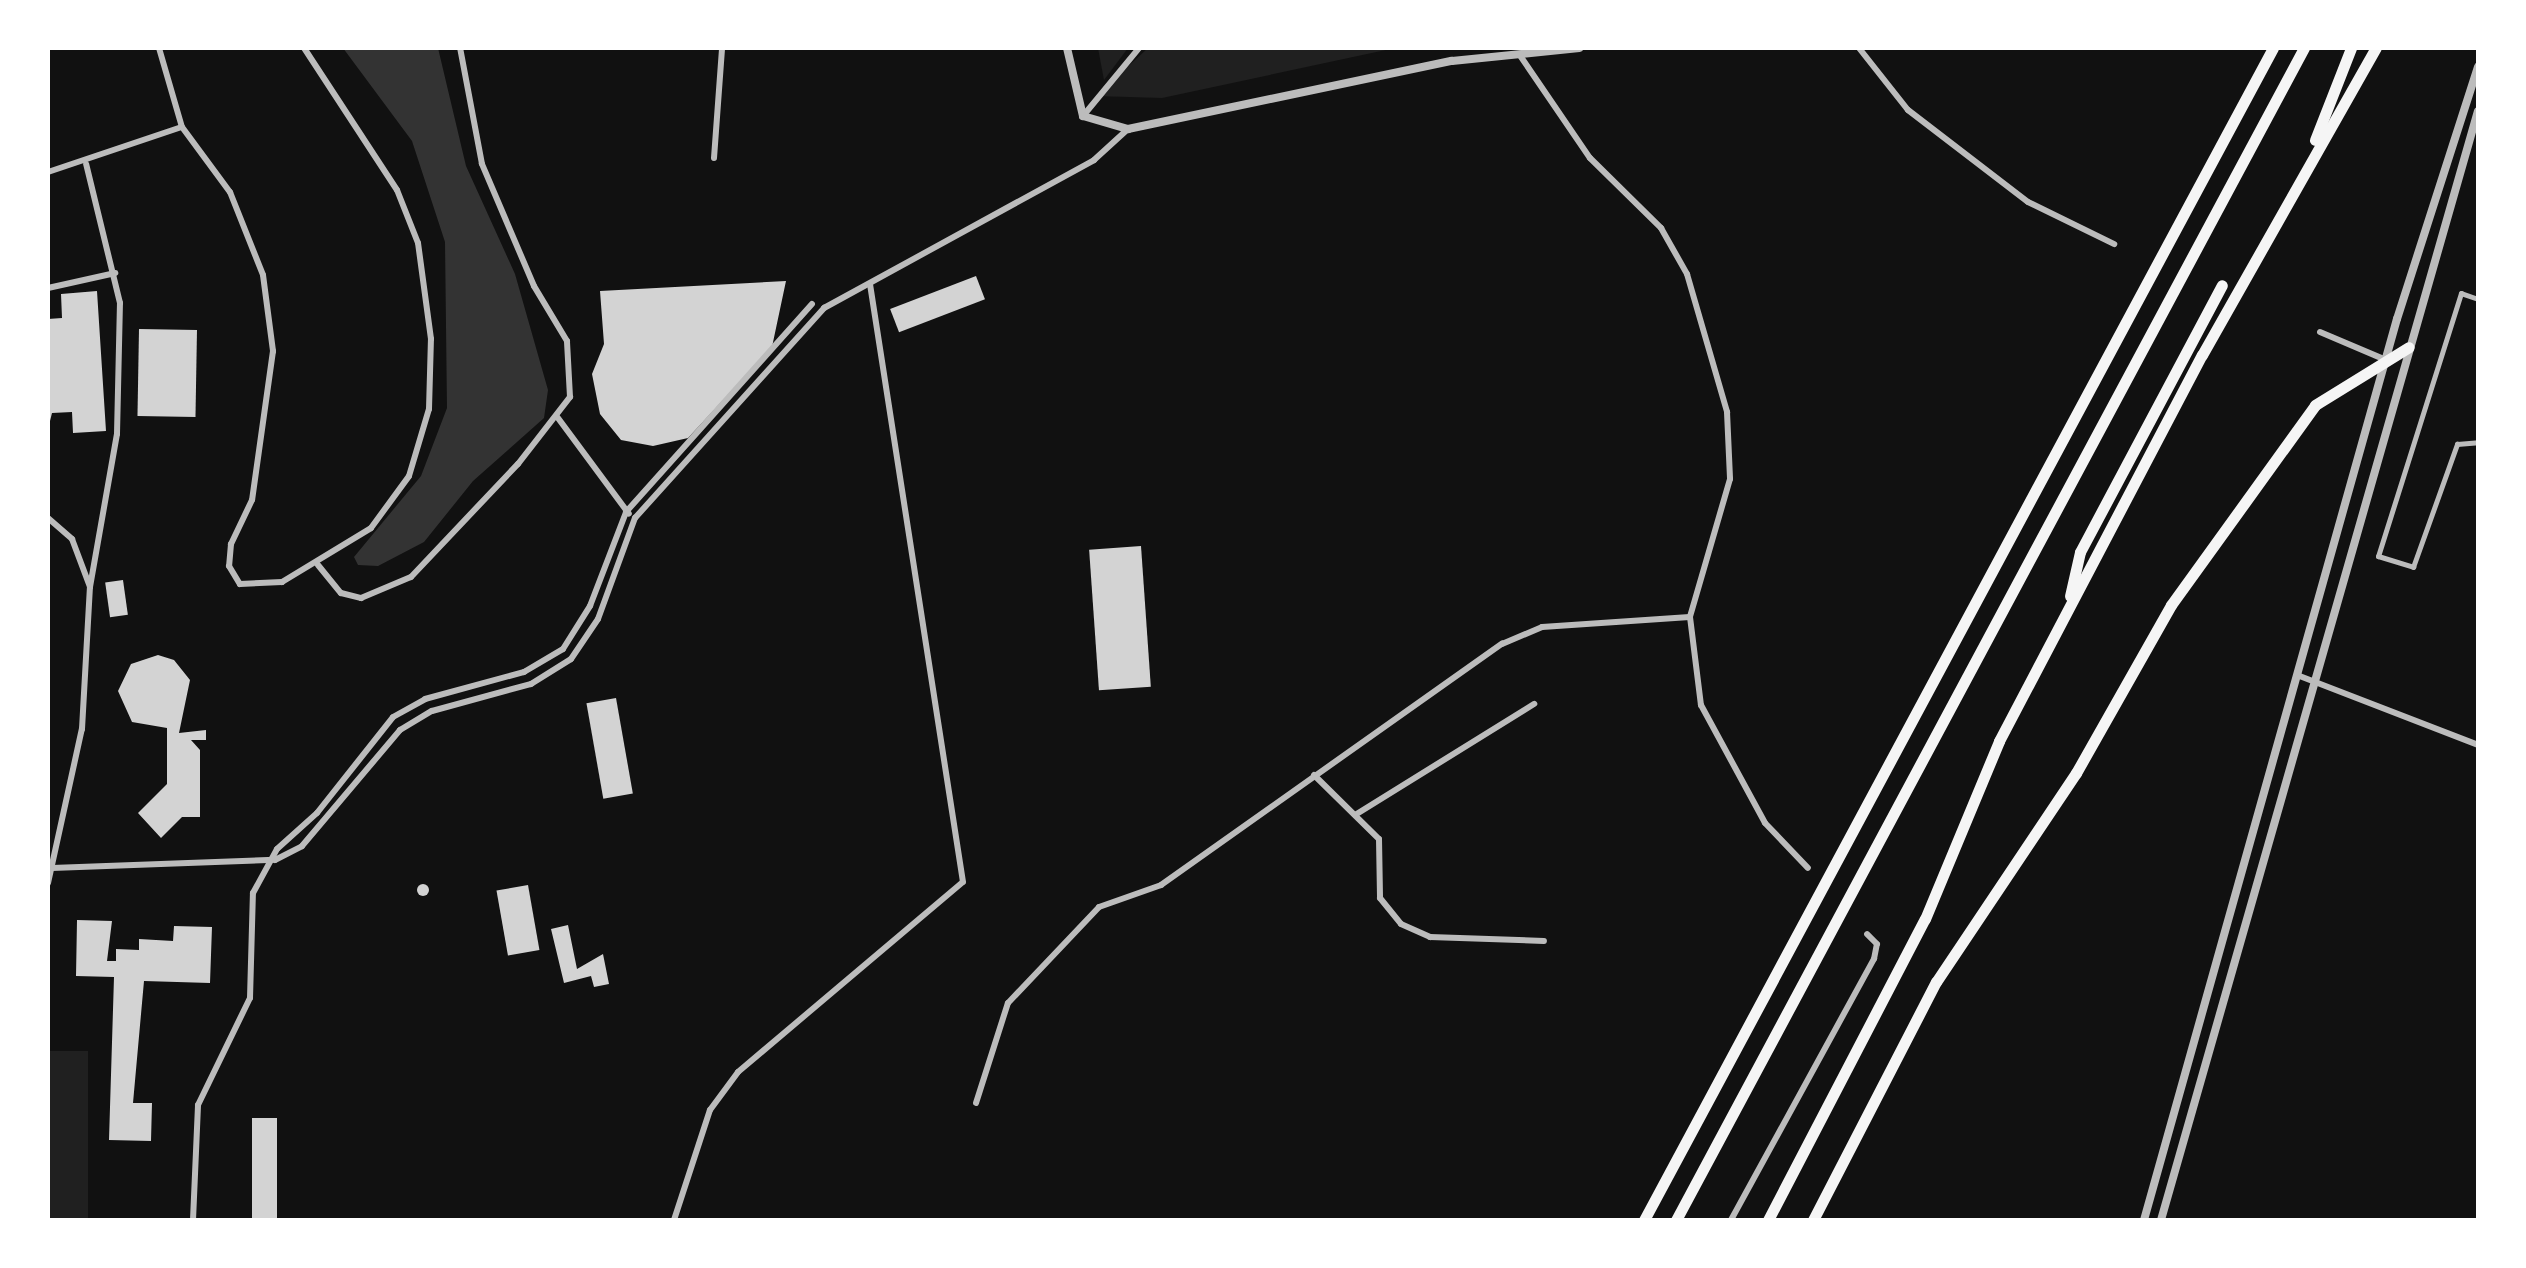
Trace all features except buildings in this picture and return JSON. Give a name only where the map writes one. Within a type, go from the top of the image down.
[{"type":"highway","points":[[1644,1220],[2273,48]]},
{"type":"highway","points":[[1676,1220],[2304,48]]},
{"type":"highway","points":[[2303,170],[2351,48]]},
{"type":"highway","points":[[1768,1220],[1925,919],[1999,741],[2202,355],[2303,170],[2376,48]]},
{"type":"highway","points":[[2041,665],[2075,585],[2080,552],[2222,285]]},
{"type":"highway","points":[[1813,1220],[1936,982],[2076,773],[2158,625],[2295,428],[2341,384],[2409,347]]},
{"type":"street","points":[[159,48],[182,127],[230,192],[263,275],[273,351],[252,500],[229,566],[240,584],[282,582],[318,565],[371,528],[409,476],[429,409],[431,339],[418,243],[397,190],[304,48]]},
{"type":"street","points":[[318,565],[341,593],[384,594],[411,577],[558,418],[570,397],[567,341],[534,286],[482,164],[460,48]]},
{"type":"street","points":[[714,158],[722,48]]},
{"type":"street","points":[[1067,48],[1083,116]]},
{"type":"street","points":[[1083,116],[1139,48]]},
{"type":"street","points":[[1083,116],[1128,129],[1452,61],[1579,48]]},
{"type":"street","points":[[1859,48],[1908,110],[2028,202],[2114,244]]},
{"type":"street","points":[[1519,54],[1590,158],[1661,228],[1687,274],[1727,412],[1730,479],[1690,617],[1701,705],[1765,823],[1808,868]]},
{"type":"street","points":[[2144,1220],[2448,142],[2478,67]]},
{"type":"street","points":[[2161,1220],[2478,111]]},
{"type":"street","points":[[48,172],[86,164],[182,127]]},
{"type":"street","points":[[52,868],[275,860],[324,826],[376,751],[400,730],[446,706],[531,684],[571,659],[598,619],[635,518],[824,308],[1094,160],[1128,129]]},
{"type":"street","points":[[48,883],[89,686],[90,587],[117,434],[115,273],[86,164]]},
{"type":"street","points":[[48,288],[115,273]]},
{"type":"street","points":[[674,1220],[710,1110],[738,1072],[963,882],[870,284]]},
{"type":"street","points":[[2478,299],[2461,293],[2378,556],[2413,567],[2457,444],[2478,442]]},
{"type":"street","points":[[193,1220],[198,1105],[250,998],[253,893],[275,860],[393,717],[464,685],[524,672],[563,649],[590,606],[626,512],[812,304]]},
{"type":"street","points":[[2320,332],[2386,360]]},
{"type":"street","points":[[770,350],[779,358]]},
{"type":"street","points":[[558,418],[626,512],[635,518]]},
{"type":"street","points":[[48,518],[72,539],[90,587]]},
{"type":"street","points":[[976,1103],[1008,1003],[1043,961],[1099,907],[1161,885],[1502,644],[1542,627],[1690,617]]},
{"type":"street","points":[[563,649],[571,659]]},
{"type":"street","points":[[2297,675],[2478,745]]},
{"type":"street","points":[[1355,815],[1534,704]]},
{"type":"street","points":[[1314,775],[1379,839],[1380,898],[1401,924],[1430,937],[1544,941]]},
{"type":"street","points":[[1731,1220],[1874,959],[1877,944],[1867,934]]},
{"type":"shaded area","points":[[343,48],[438,48],[466,166],[515,274],[548,390],[544,418],[473,481],[424,542],[378,566],[358,565],[354,557],[421,476],[447,408],[445,242],[412,141]]},
{"type":"shaded area","points":[[1098,48],[1128,48],[1104,80]]},
{"type":"shaded area","points":[[1148,48],[1395,48],[1162,98],[1096,96]]},
{"type":"shaded area","points":[[48,1051],[88,1051],[88,1220],[48,1220]]}]
